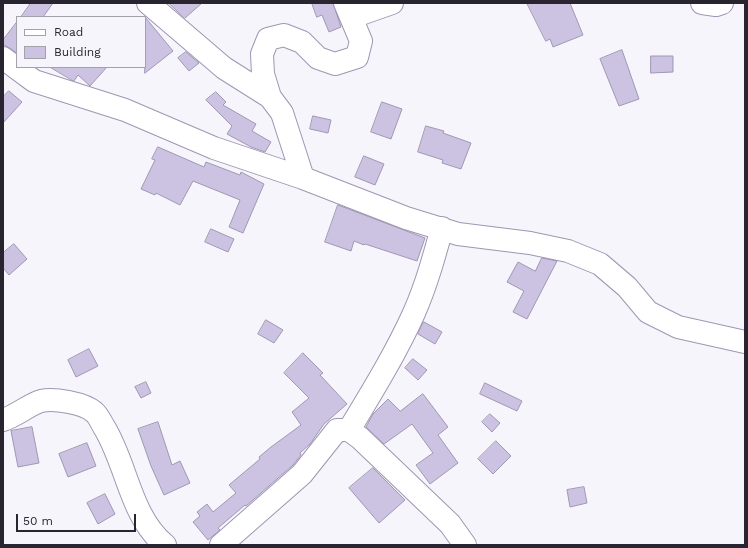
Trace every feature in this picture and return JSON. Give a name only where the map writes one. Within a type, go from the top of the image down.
[{"type":"street","points":[[148,3],[224,68],[270,98],[282,113],[303,178]]},
{"type":"street","points":[[270,98],[263,74],[262,54],[268,39],[284,35],[302,42],[318,58],[335,64],[357,57],[361,41],[348,10],[392,3]]},
{"type":"street","points":[[702,3],[722,3]]},
{"type":"street","points":[[3,58],[16,68]]},
{"type":"street","points":[[16,68],[34,81],[125,110],[214,148],[303,178],[406,218],[458,234],[530,243],[568,251],[600,264],[627,287],[648,312],[678,327],[745,342]]},
{"type":"street","points":[[349,430],[393,355],[415,312],[431,268],[442,228]]},
{"type":"street","points":[[3,420],[14,416],[41,401],[67,401],[94,411],[110,438],[140,512],[158,539],[165,545]]},
{"type":"street","points":[[221,545],[302,474],[337,430],[349,430],[360,438],[450,524],[465,545]]},
{"type":"building","points":[[31,3],[53,3],[44,16],[22,16]]},
{"type":"building","points":[[169,3],[202,3],[185,18]]},
{"type":"building","points":[[312,3],[333,3],[341,27],[329,32],[322,15],[317,17]]},
{"type":"building","points":[[527,3],[570,3],[583,35],[553,47],[550,39],[546,41]]},
{"type":"building","points":[[146,18],[173,51],[145,73],[146,68]]},
{"type":"building","points":[[16,23],[16,52],[3,44],[3,40]]},
{"type":"building","points":[[622,50],[639,99],[619,106],[600,59]]},
{"type":"building","points":[[186,52],[199,63],[189,71],[178,58]]},
{"type":"building","points":[[651,56],[673,56],[673,72],[651,73]]},
{"type":"building","points":[[52,68],[106,68],[90,86],[78,75],[74,81]]},
{"type":"building","points":[[9,91],[22,102],[3,123],[3,97]]},
{"type":"building","points":[[216,92],[226,102],[223,105],[256,124],[252,131],[271,142],[265,152],[251,147],[227,134],[232,126],[206,100]]},
{"type":"building","points":[[382,102],[402,109],[391,139],[371,132]]},
{"type":"building","points":[[313,116],[331,120],[328,133],[310,129]]},
{"type":"building","points":[[426,126],[444,131],[443,133],[471,143],[461,169],[442,163],[443,160],[418,152]]},
{"type":"building","points":[[158,147],[204,167],[206,162],[240,175],[241,172],[264,184],[243,233],[229,227],[240,200],[193,181],[180,205],[156,193],[155,195],[141,189],[155,160],[152,159]]},
{"type":"building","points":[[364,156],[384,164],[375,185],[355,177]]},
{"type":"building","points":[[338,205],[425,238],[417,261],[354,241],[351,251],[325,242]]},
{"type":"building","points":[[211,229],[234,239],[228,252],[205,242]]},
{"type":"building","points":[[14,244],[27,259],[9,275],[3,268],[3,253]]},
{"type":"building","points":[[542,258],[557,261],[527,319],[513,312],[524,291],[507,282],[518,262],[535,271]]},
{"type":"building","points":[[266,320],[283,330],[274,343],[258,334]]},
{"type":"building","points":[[424,322],[442,332],[435,344],[418,334]]},
{"type":"building","points":[[89,349],[98,366],[76,377],[68,360]]},
{"type":"building","points":[[303,353],[323,373],[320,375],[347,404],[324,424],[310,444],[300,453],[301,455],[293,465],[218,528],[220,530],[208,540],[193,522],[200,516],[197,512],[207,504],[213,512],[236,493],[229,485],[260,459],[259,457],[271,447],[301,425],[292,412],[309,398],[284,373]]},
{"type":"building","points":[[413,359],[427,370],[418,380],[405,368]]},
{"type":"building","points":[[146,382],[151,393],[141,398],[135,387]]},
{"type":"building","points":[[485,383],[522,401],[517,411],[480,394]]},
{"type":"building","points":[[423,394],[448,427],[438,435],[458,463],[430,484],[416,465],[433,453],[412,424],[384,444],[366,427],[373,414],[388,399],[400,411]]},
{"type":"building","points":[[490,414],[500,423],[492,432],[482,422]]},
{"type":"building","points":[[158,422],[172,465],[180,461],[190,483],[164,495],[151,466],[138,429]]},
{"type":"building","points":[[32,427],[39,463],[18,467],[11,431]]},
{"type":"building","points":[[496,441],[511,456],[493,474],[478,459]]},
{"type":"building","points":[[87,443],[96,466],[68,477],[59,454]]},
{"type":"building","points":[[373,468],[405,500],[379,523],[349,488]]},
{"type":"building","points":[[584,487],[587,503],[570,507],[567,490]]},
{"type":"building","points":[[105,494],[115,514],[98,524],[87,503]]}]
